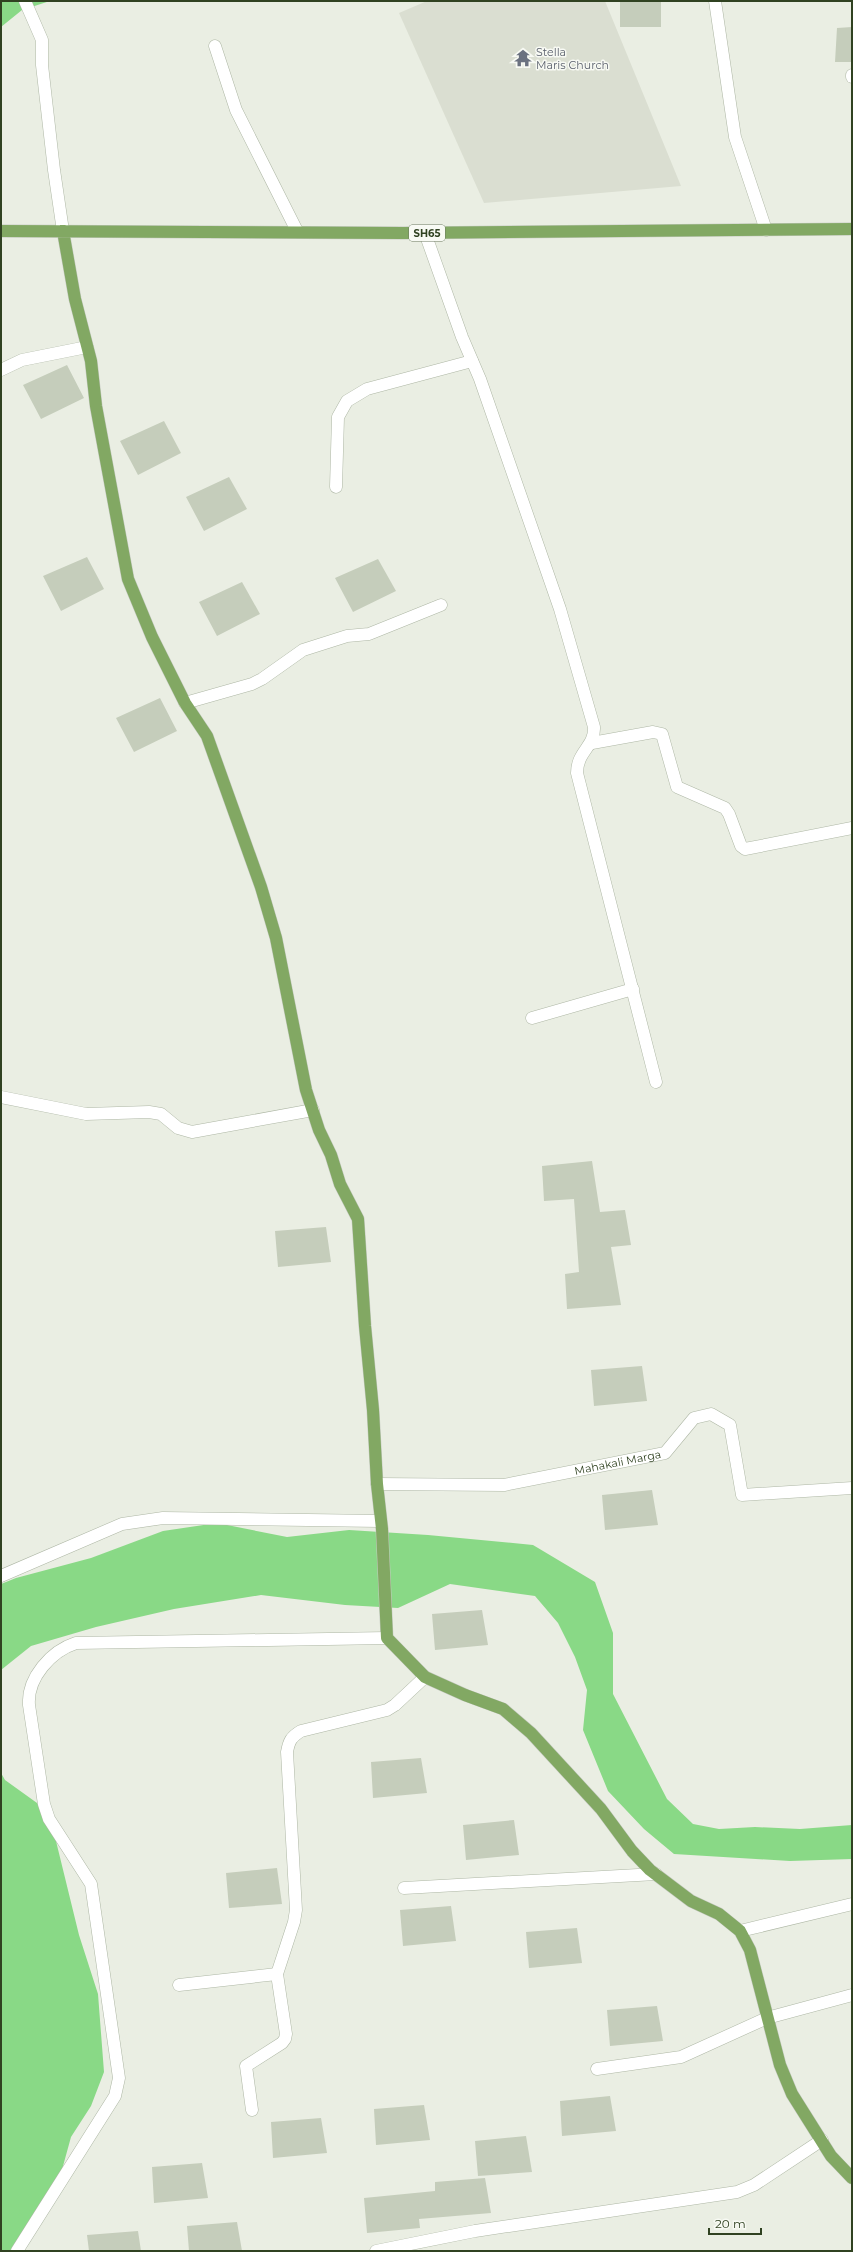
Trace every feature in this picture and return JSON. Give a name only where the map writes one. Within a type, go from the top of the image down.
[{"type":"main road","name":"SH65","points":[[1,231],[297,231],[425,233],[852,229]]},
{"type":"main road","points":[[63,231],[75,299],[87,347],[128,579],[152,637],[185,703],[207,736],[261,887],[276,938],[306,1090],[319,1130],[331,1155],[340,1184],[358,1219],[364,1326],[373,1410],[381,1525],[387,1638],[425,1676],[465,1695],[503,1709],[531,1733],[601,1809],[632,1851],[656,1874],[691,1901],[719,1914],[740,1932],[750,1950],[780,2065],[792,2094],[831,2156],[852,2178]]},
{"type":"street","points":[[26,1],[42,40],[42,65],[54,170],[63,231]]},
{"type":"street","points":[[715,1],[735,137],[766,230]]},
{"type":"street","points":[[215,46],[236,110],[297,231]]},
{"type":"street","points":[[425,233],[560,609],[594,727],[592,742],[580,755],[578,773],[656,1082]]},
{"type":"street","points":[[1,370],[22,360],[87,347]]},
{"type":"street","points":[[336,488],[338,417],[347,401],[367,389],[472,361]]},
{"type":"street","points":[[185,703],[252,684],[262,679],[303,650],[347,636],[369,634],[441,605]]},
{"type":"street","points":[[592,742],[653,732],[662,734],[677,787],[724,808],[729,814],[741,846],[745,849],[753,849],[852,828]]},
{"type":"street","points":[[532,1018],[633,989]]},
{"type":"street","points":[[1,1097],[86,1114],[149,1112],[161,1114],[178,1128],[184,1131],[192,1132],[313,1110]]},
{"type":"street","name":"Mahakali Marga","points":[[377,1484],[504,1485],[665,1452],[694,1418],[711,1414],[730,1424],[742,1496],[852,1488]]},
{"type":"street","points":[[1,1576],[122,1524],[142,1520],[163,1518],[381,1525]]},
{"type":"street","points":[[17,2251],[115,2096],[119,2078],[93,1891],[87,1877],[45,1811],[29,1705],[28,1694],[32,1682],[52,1657],[62,1648],[76,1643],[387,1638]]},
{"type":"street","points":[[252,2110],[246,2066],[285,2039],[277,1974],[294,1922],[296,1910],[287,1752],[288,1742],[292,1736],[301,1731],[387,1710],[395,1705],[425,1676]]},
{"type":"street","points":[[404,1888],[656,1874]]},
{"type":"street","points":[[740,1932],[852,1904]]},
{"type":"street","points":[[179,1985],[277,1974]]},
{"type":"street","points":[[597,2069],[681,2058],[767,2018],[852,1994]]},
{"type":"street","points":[[376,2251],[475,2231],[737,2192],[754,2185],[822,2140]]},
{"type":"shaded area","points":[[1,1],[50,1],[22,10],[1,27]]},
{"type":"shaded area","points":[[427,1],[605,1],[681,186],[484,203],[399,13]]},
{"type":"shaded area","points":[[217,1523],[287,1537],[349,1530],[428,1535],[533,1545],[595,1582],[613,1633],[613,1694],[667,1799],[693,1824],[719,1829],[755,1827],[800,1829],[852,1825],[852,1859],[790,1861],[674,1854],[644,1829],[608,1791],[583,1730],[587,1690],[575,1657],[558,1623],[535,1596],[450,1584],[398,1608],[345,1605],[261,1595],[174,1609],[96,1627],[31,1646],[1,1670],[1,1584],[16,1578],[91,1558],[163,1531]]},
{"type":"shaded area","points":[[1,1773],[5,1780],[37,1803],[55,1837],[79,1935],[98,1994],[104,2072],[91,2106],[71,2137],[60,2177],[10,2251],[1,2251]]},
{"type":"building","points":[[620,1],[661,1],[661,27],[620,27]]},
{"type":"building","points":[[852,27],[852,62],[835,62],[837,28]]},
{"type":"building","points":[[67,365],[84,398],[41,419],[23,385]]},
{"type":"building","points":[[164,421],[181,453],[138,475],[120,441]]},
{"type":"building","points":[[229,477],[247,509],[204,531],[186,497]]},
{"type":"building","points":[[87,557],[104,589],[61,611],[43,576]]},
{"type":"building","points":[[378,559],[396,591],[353,612],[335,578]]},
{"type":"building","points":[[242,582],[260,614],[217,636],[199,602]]},
{"type":"building","points":[[160,698],[177,731],[134,752],[116,718]]},
{"type":"building","points":[[592,1161],[600,1212],[625,1210],[631,1245],[611,1247],[621,1305],[567,1309],[565,1274],[579,1272],[574,1199],[544,1201],[542,1166]]},
{"type":"building","points":[[326,1227],[331,1262],[278,1267],[275,1231]]},
{"type":"building","points":[[642,1366],[647,1401],[594,1406],[591,1370]]},
{"type":"building","points":[[652,1490],[658,1525],[605,1530],[602,1495]]},
{"type":"building","points":[[482,1610],[488,1645],[435,1650],[432,1614]]},
{"type":"building","points":[[421,1758],[427,1793],[373,1798],[371,1762]]},
{"type":"building","points":[[514,1820],[519,1855],[466,1860],[463,1825]]},
{"type":"building","points":[[277,1868],[282,1904],[229,1908],[226,1873]]},
{"type":"building","points":[[451,1906],[456,1941],[403,1946],[400,1910]]},
{"type":"building","points":[[577,1928],[582,1963],[529,1968],[526,1932]]},
{"type":"building","points":[[657,2006],[663,2041],[610,2046],[607,2010]]},
{"type":"building","points":[[610,2096],[616,2131],[562,2136],[560,2101]]},
{"type":"building","points":[[424,2105],[430,2140],[376,2145],[374,2109]]},
{"type":"building","points":[[321,2118],[327,2153],[273,2158],[271,2122]]},
{"type":"building","points":[[526,2136],[532,2172],[478,2176],[475,2141]]},
{"type":"building","points":[[202,2163],[208,2198],[154,2203],[152,2167]]},
{"type":"building","points":[[485,2178],[491,2213],[419,2219],[420,2228],[367,2233],[364,2198],[435,2191],[435,2182]]},
{"type":"building","points":[[237,2222],[242,2251],[189,2251],[187,2226]]},
{"type":"building","points":[[138,2231],[141,2251],[89,2251],[87,2235]]},
{"type":"place","name":"Stella Maris Church","points":[[523,58]]}]
